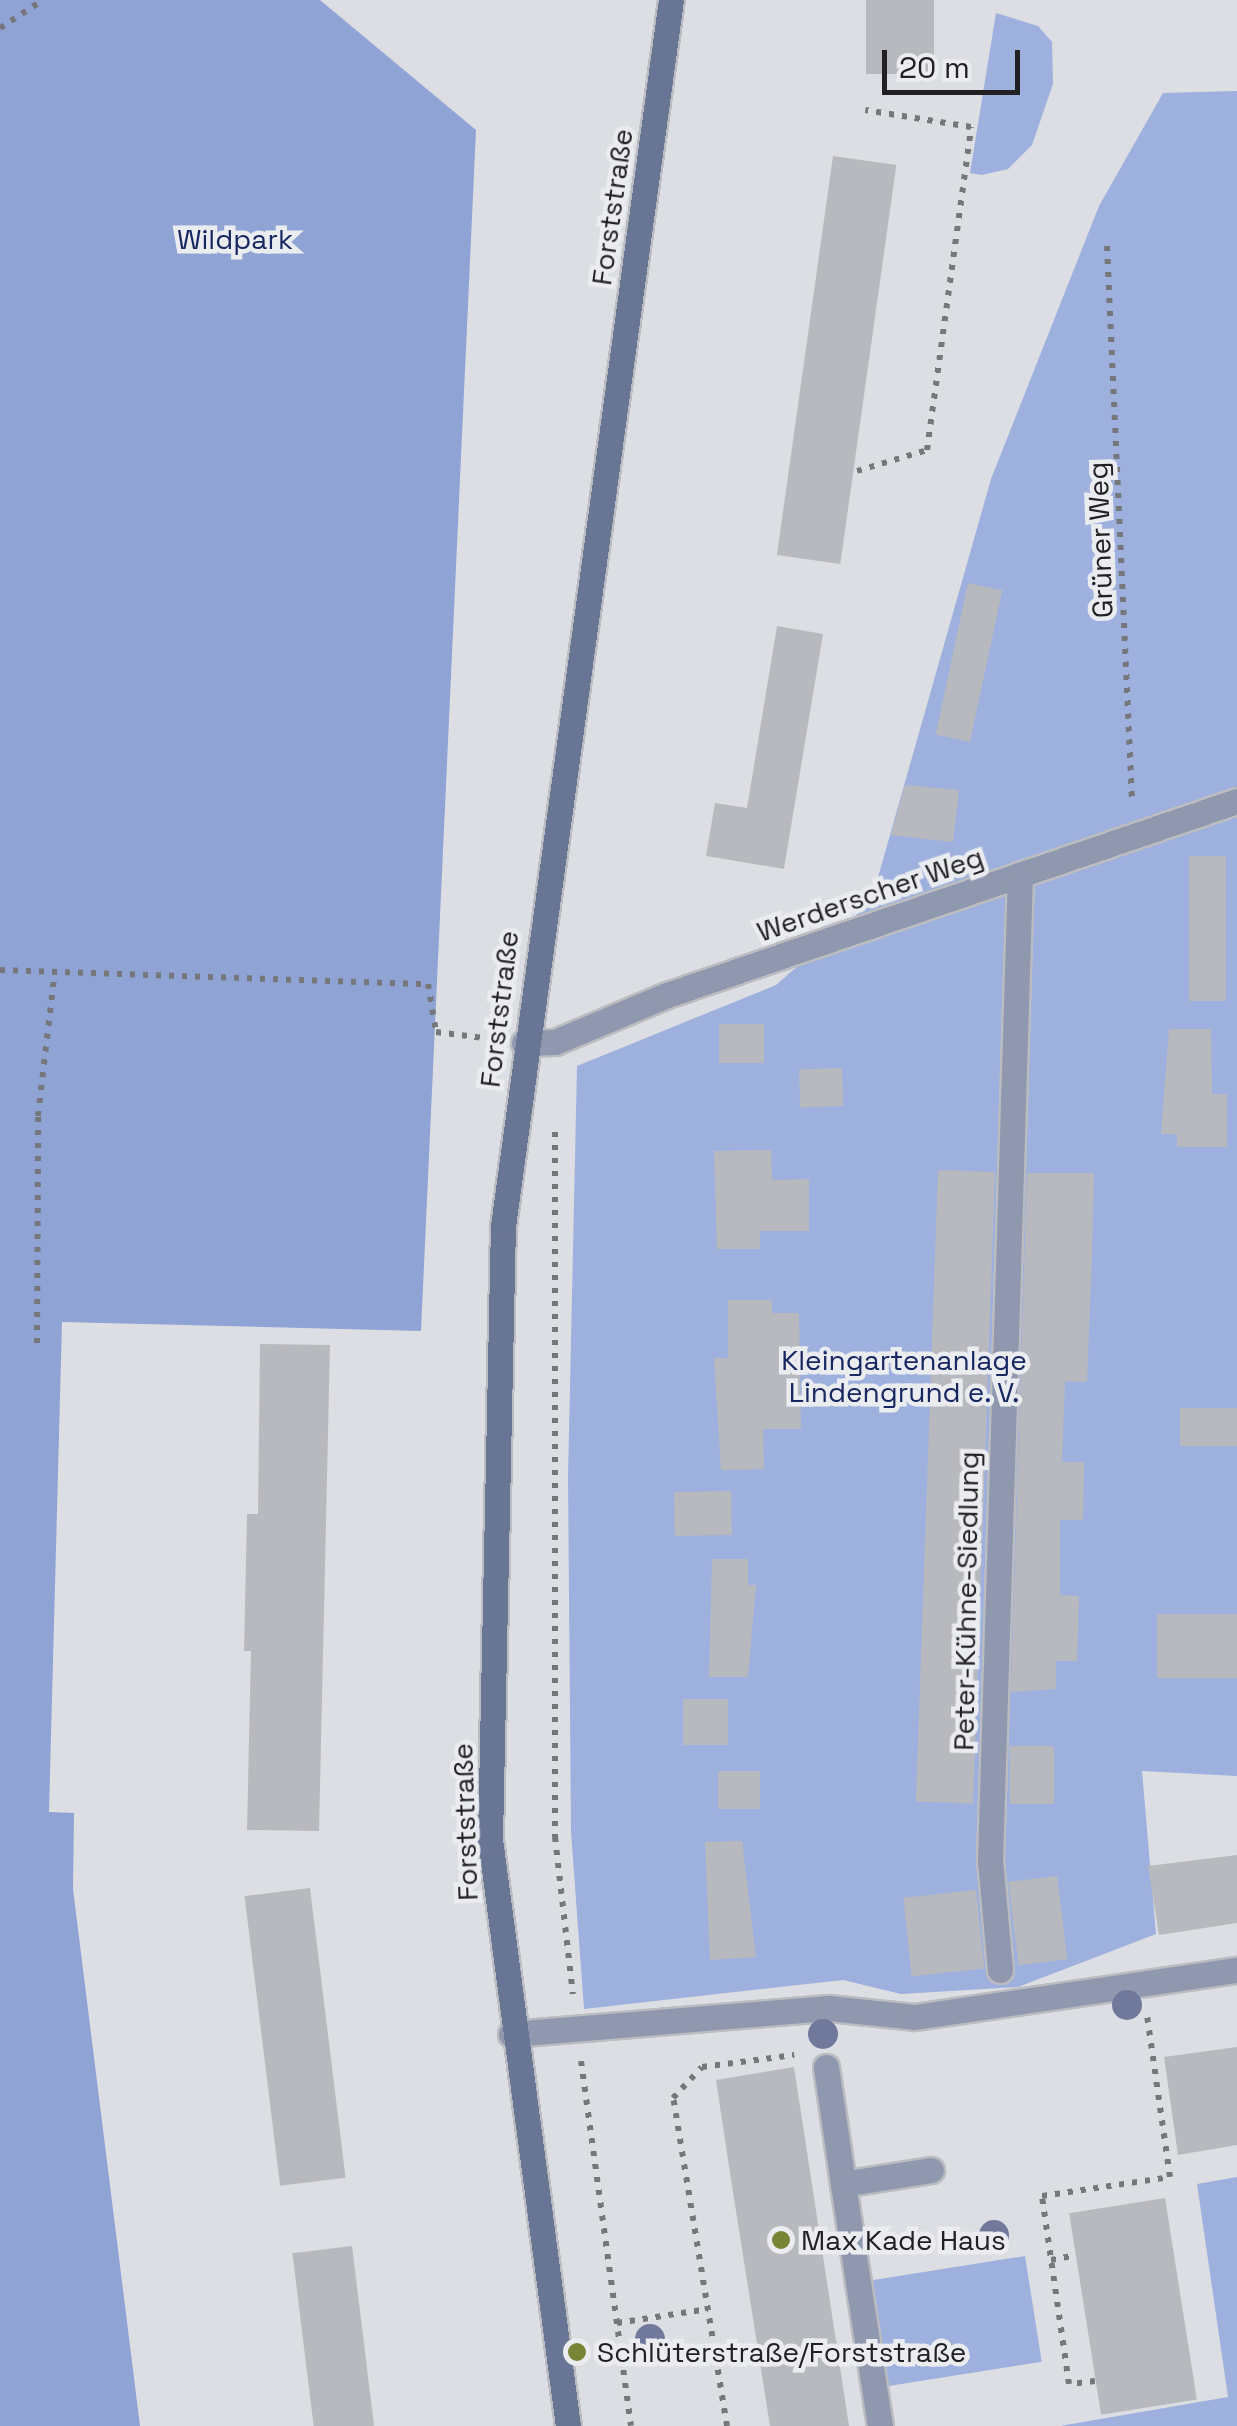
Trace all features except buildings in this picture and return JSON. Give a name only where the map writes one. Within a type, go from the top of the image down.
[{"type":"street","name":"Forststraße","points":[[568,2426],[511,2034],[490,1839],[503,1226],[524,1043],[672,0]]},
{"type":"lane","name":"Werderscher Weg","points":[[524,1043],[555,1042],[1134,832],[1237,800]]},
{"type":"lane","name":"Peter-Kühne-Siedlung","points":[[1003,1989],[990,1861],[1020,874]]},
{"type":"lane","points":[[511,2034],[830,2008],[914,2017],[1003,1989],[1142,1986],[1237,1970]]},
{"type":"lane","points":[[826,2068],[880,2426]]},
{"type":"lane","points":[[843,2184],[931,2170]]},
{"type":"path","points":[[0,28],[44,0]]},
{"type":"path","points":[[858,471],[927,450],[971,127],[866,110]]},
{"type":"path","name":"Grüner Weg","points":[[1107,246],[1134,832]]},
{"type":"path","points":[[0,970],[54,978],[428,984],[436,1032],[524,1043]]},
{"type":"path","points":[[36,1343],[38,1116],[54,978]]},
{"type":"path","points":[[555,1122],[555,1836],[576,2028],[631,2426]]},
{"type":"path","points":[[1096,2381],[1069,2384],[1042,2196],[1170,2177],[1142,1986]]},
{"type":"path","points":[[727,2426],[673,2098],[702,2066],[823,2051],[826,2068]]},
{"type":"path","points":[[1051,2260],[1076,2255]]},
{"type":"path","points":[[617,2322],[708,2309]]},
{"type":"green space","name":"Wildpark","points":[[0,0],[320,0],[476,130],[421,1331],[62,1322],[49,1812],[74,1813],[73,1889],[140,2426],[0,2426]]},
{"type":"green space","points":[[996,13],[1038,26],[1052,42],[1053,84],[1032,145],[1008,169],[982,175],[970,173]]},
{"type":"green space","name":"Kleingartenanlage Lindengrund e. V.","points":[[1237,91],[1237,1776],[1142,1771],[1156,1934],[1018,1987],[901,1994],[843,1980],[584,2009],[571,1832],[568,1477],[577,1066],[776,985],[871,902],[991,479],[1099,206],[1163,93]]},
{"type":"green space","points":[[1237,2177],[1237,2426],[1060,2426],[1228,2397],[1197,2184]]},
{"type":"green space","points":[[1025,2256],[1042,2362],[886,2386],[869,2281]]},
{"type":"place","name":"Max Kade Haus","points":[[781,2240]]},
{"type":"place","name":"Schlüterstraße/Forststraße","points":[[577,2352]]}]
